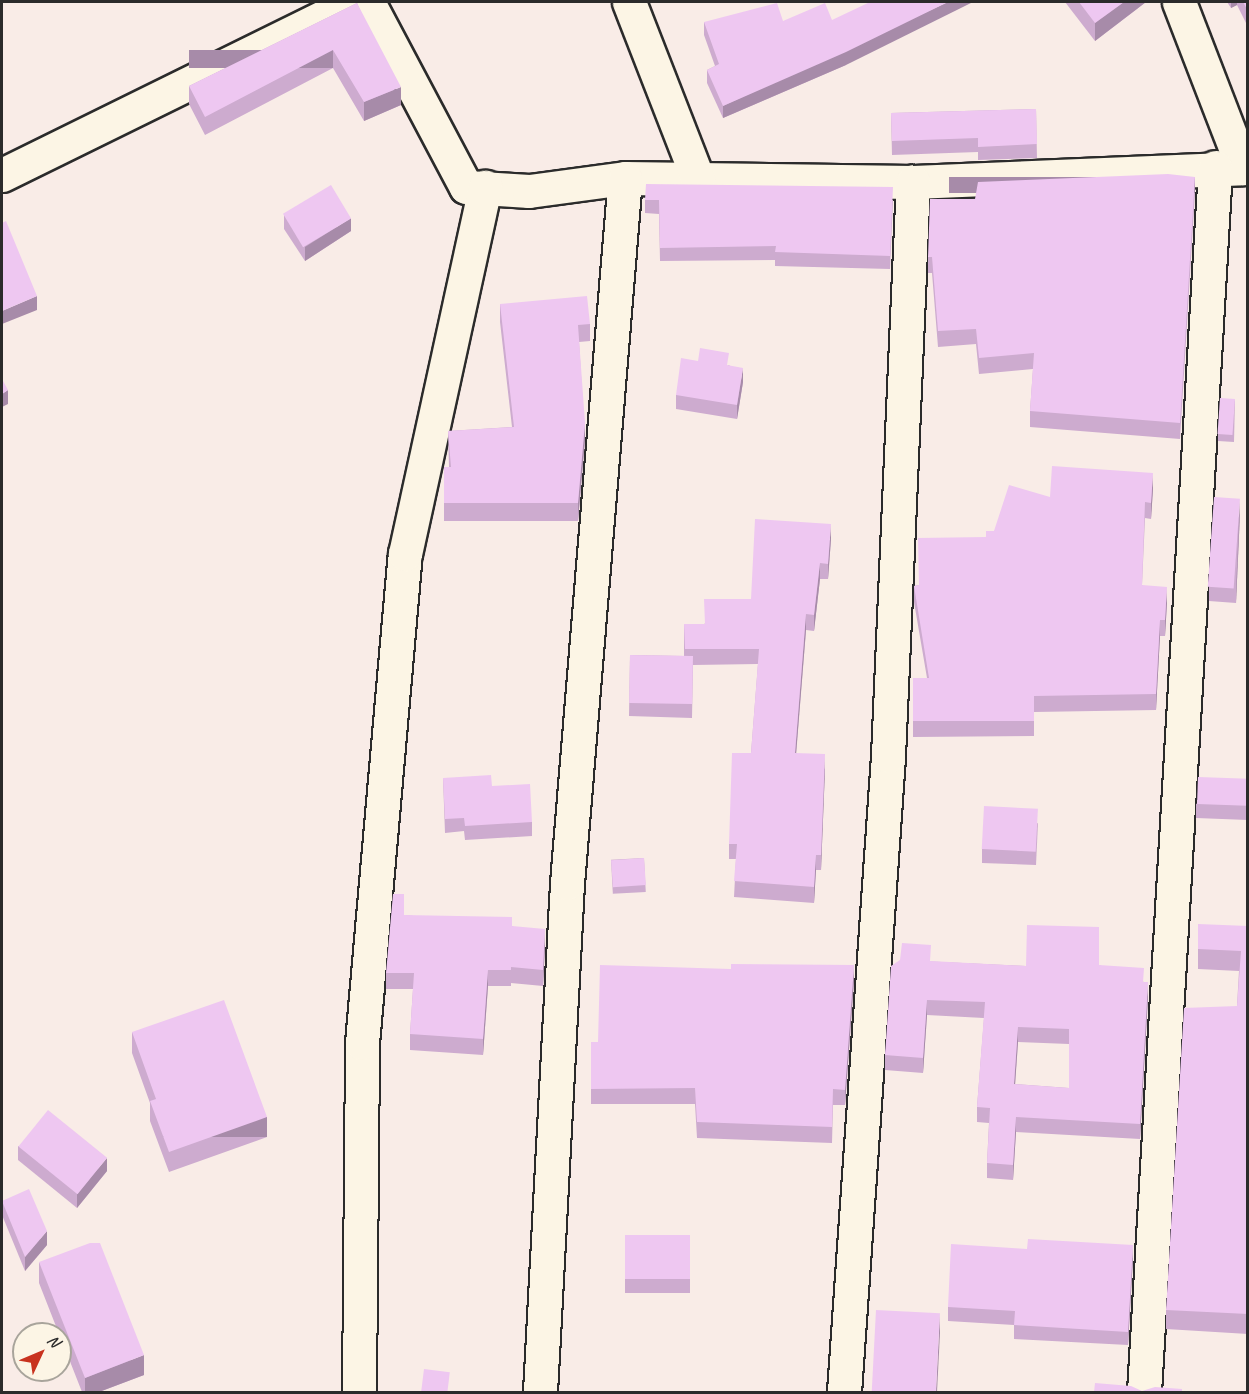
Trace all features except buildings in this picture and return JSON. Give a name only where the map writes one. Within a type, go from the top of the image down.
[{"type":"street","points":[[2,175],[354,2]]},
{"type":"street","points":[[368,2],[466,187],[529,191],[625,177],[913,182],[1215,167],[1243,168],[1179,2]]},
{"type":"street","points":[[628,2],[698,179]]},
{"type":"street","points":[[1144,1392],[1215,167]]},
{"type":"street","points":[[540,1392],[567,883],[625,177]]},
{"type":"street","points":[[844,1392],[888,756],[913,182]]},
{"type":"street","points":[[359,1392],[362,1043],[405,554],[485,187]]}]
